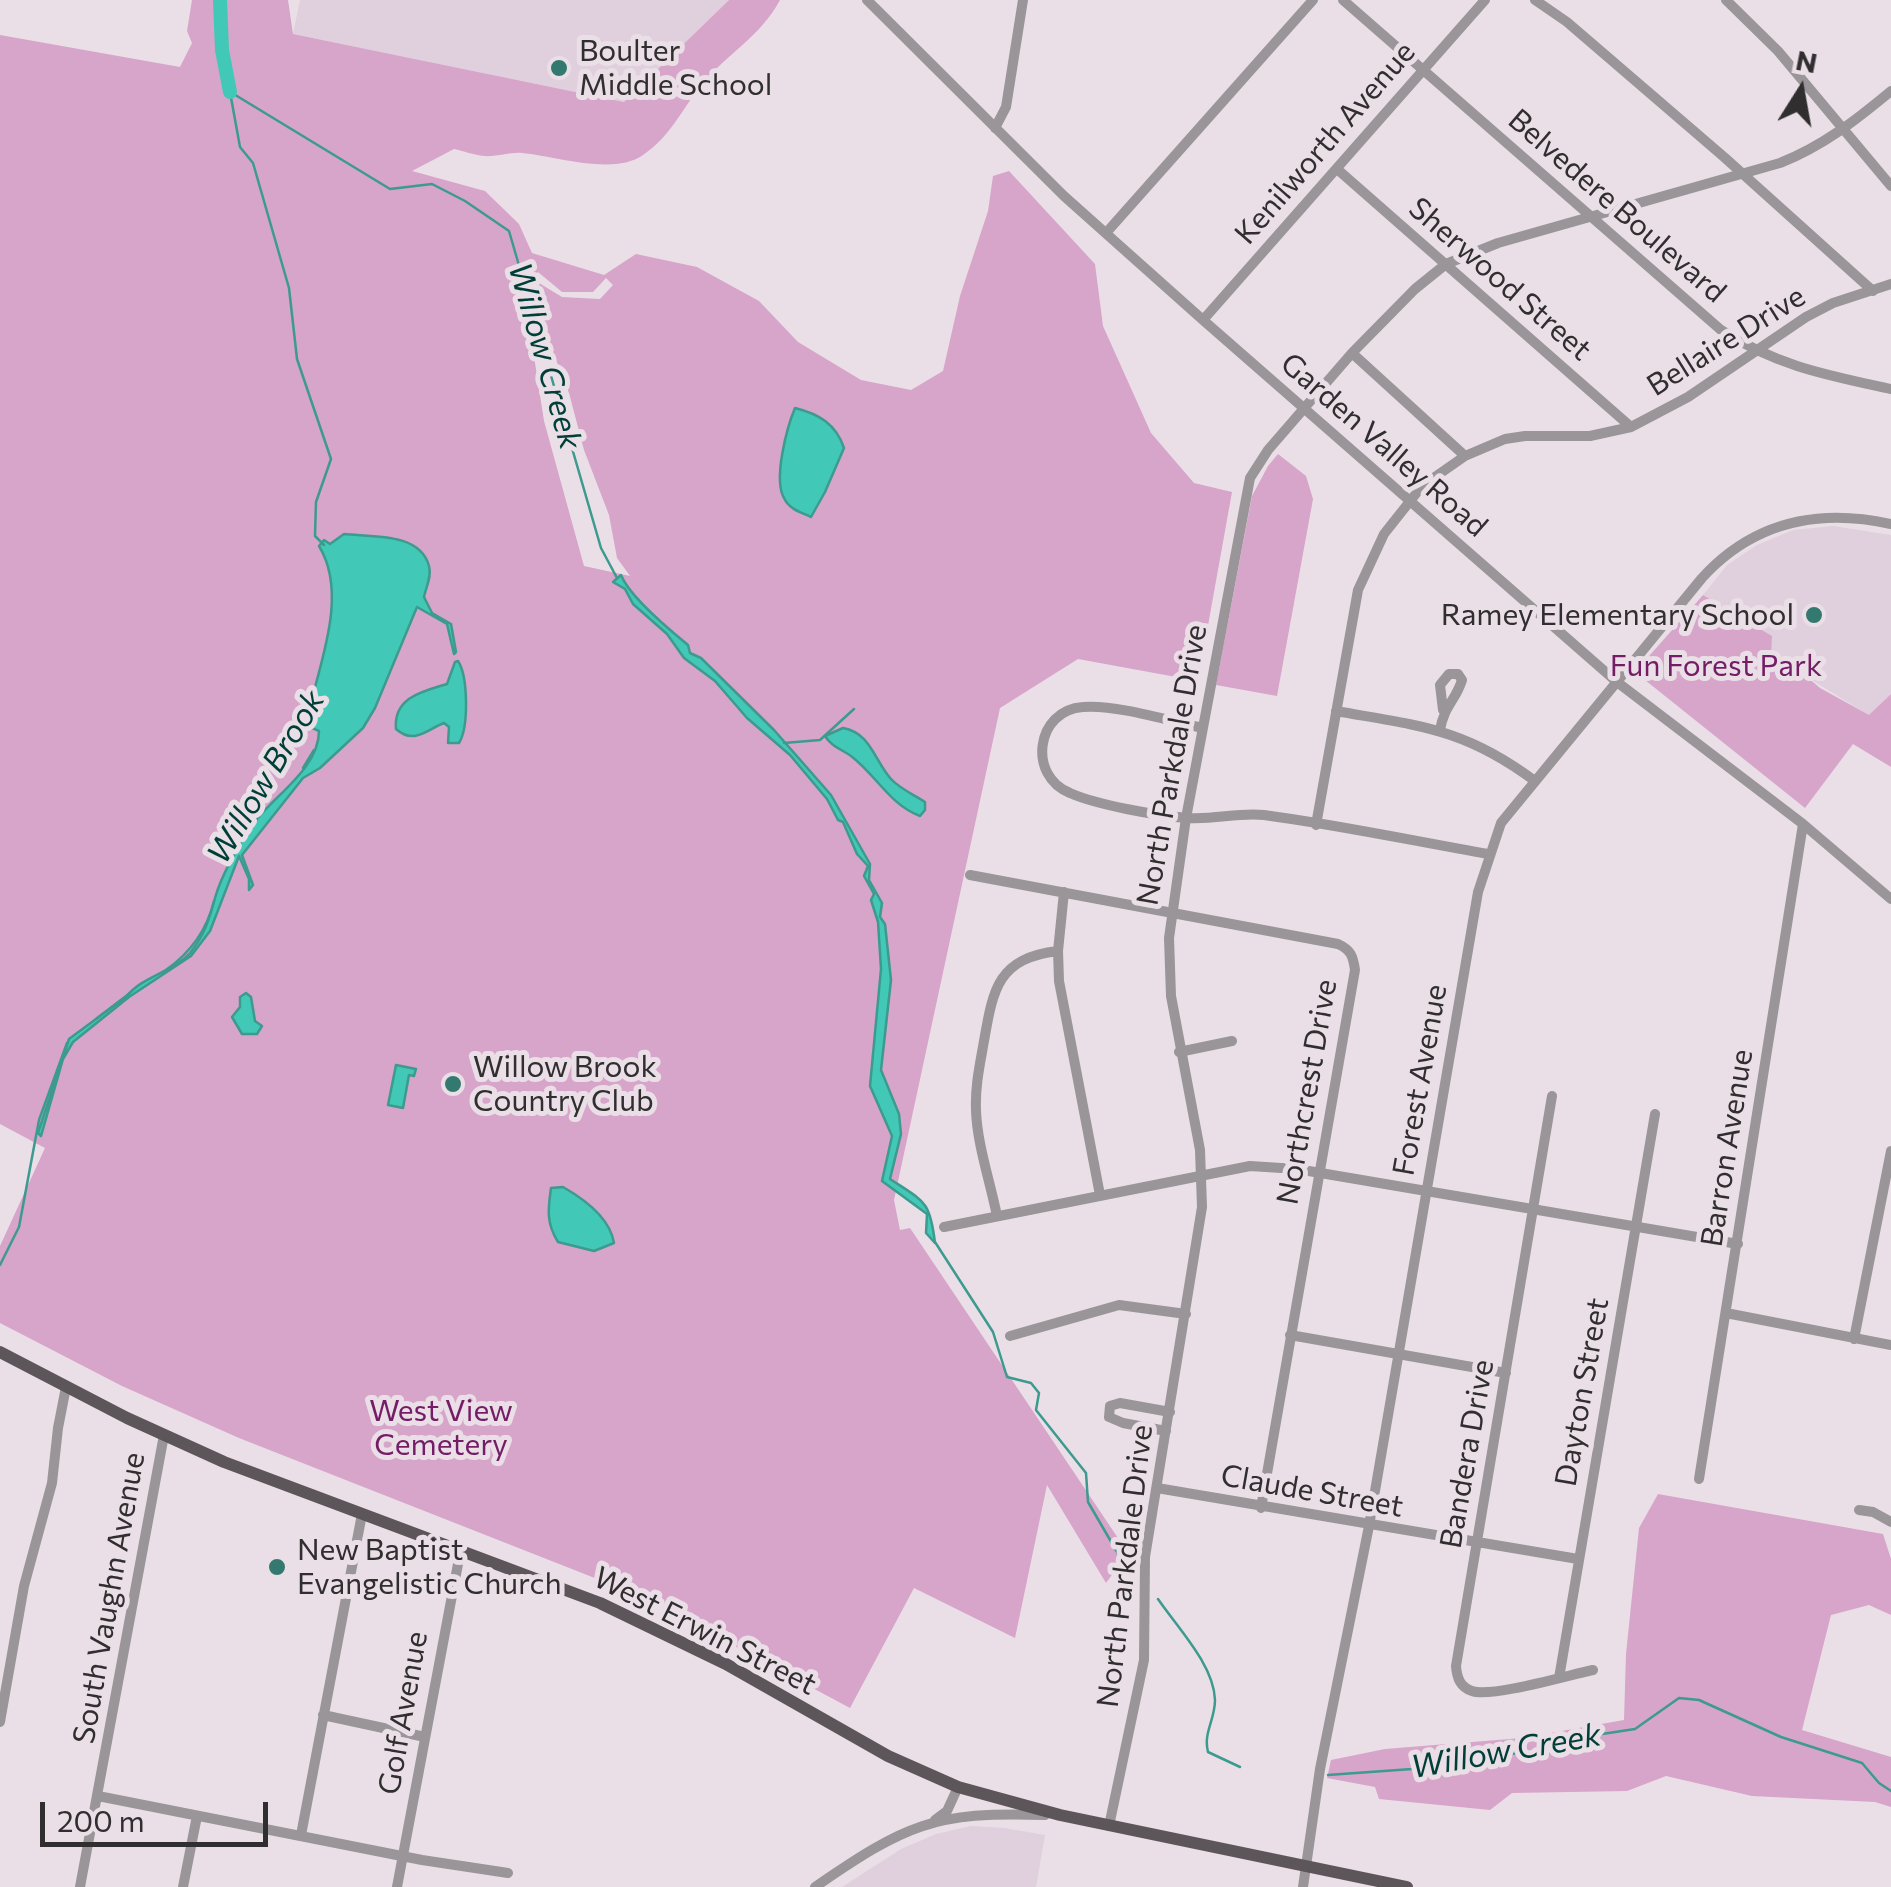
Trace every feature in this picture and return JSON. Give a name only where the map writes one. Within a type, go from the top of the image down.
[{"type":"main road","name":"West Erwin Street","points":[[0,1352],[164,1435],[258,1476],[588,1598],[678,1640],[888,1756],[958,1787],[1060,1816],[1407,1887]]},
{"type":"street","name":"Garden Valley Road","points":[[868,0],[995,128],[1203,320],[1617,682],[1804,824],[1891,899]]},
{"type":"street","points":[[995,128],[1006,107],[1022,0]]},
{"type":"street","points":[[1106,233],[1312,0]]},
{"type":"street","name":"Belvedere Boulevard","points":[[1343,0],[1721,330],[1754,352],[1891,389]]},
{"type":"street","name":"Kenilworth Avenue","points":[[1203,320],[1485,0]]},
{"type":"street","points":[[1535,0],[1566,22],[1874,290]]},
{"type":"street","points":[[1726,0],[1778,51],[1891,186]]},
{"type":"street","name":"North Parkdale Drive","points":[[1110,1826],[1144,1660],[1144,1570],[1199,1240],[1202,1175],[1170,979],[1171,912],[1250,478],[1261,459],[1352,353],[1446,264],[1498,243],[1742,175],[1806,153],[1844,130],[1891,91]]},
{"type":"street","name":"Sherwood Street","points":[[1336,168],[1631,427]]},
{"type":"street","name":"Bellaire Drive","points":[[1316,824],[1358,590],[1373,552],[1422,486],[1465,456],[1515,438],[1590,436],[1631,427],[1688,398],[1833,303],[1891,284]]},
{"type":"street","points":[[1352,353],[1465,456]]},
{"type":"street","name":"Forest Avenue","points":[[1303,1887],[1478,892],[1501,822],[1702,578],[1742,543],[1787,522],[1808,518],[1839,516],[1891,524]]},
{"type":"street","points":[[1202,728],[1086,706],[1059,715],[1049,725],[1042,755],[1045,770],[1056,786],[1066,792],[1186,818],[1252,814],[1488,854]]},
{"type":"street","points":[[1440,730],[1443,710]]},
{"type":"street","points":[[1336,711],[1440,730],[1472,741],[1534,780]]},
{"type":"street","name":"Barron Avenue","points":[[1699,1479],[1804,824]]},
{"type":"street","name":"Northcrest Drive","points":[[970,875],[1338,944],[1354,958],[1261,1508]]},
{"type":"street","points":[[1064,892],[1058,951],[1062,1004],[1100,1195]]},
{"type":"street","points":[[997,1216],[976,1112],[976,1084],[990,1006],[995,987],[1014,965],[1037,953],[1058,951]]},
{"type":"street","points":[[1179,1052],[1232,1042]]},
{"type":"street","name":"Bandera Drive","points":[[1552,1096],[1457,1652],[1457,1680],[1472,1691],[1485,1694],[1593,1670]]},
{"type":"street","name":"Dayton Street","points":[[1558,1678],[1655,1114]]},
{"type":"street","points":[[1854,1338],[1891,1152]]},
{"type":"street","points":[[944,1227],[1250,1166],[1297,1168],[1738,1244]]},
{"type":"street","points":[[1010,1336],[1124,1304],[1186,1314]]},
{"type":"street","points":[[1726,1313],[1891,1346]]},
{"type":"street","points":[[1290,1335],[1506,1373]]},
{"type":"street","points":[[0,1722],[24,1586],[50,1494],[66,1387]]},
{"type":"street","points":[[1166,1431],[1124,1424],[1109,1417],[1108,1412],[1110,1406],[1120,1404],[1170,1412]]},
{"type":"street","name":"South Vaughn Avenue","points":[[80,1887],[164,1435]]},
{"type":"street","name":"Claude Street","points":[[1157,1488],[1578,1559]]},
{"type":"street","points":[[1859,1510],[1873,1512],[1891,1522]]},
{"type":"street","points":[[300,1835],[362,1514]]},
{"type":"street","name":"Golf Avenue","points":[[397,1887],[461,1548]]},
{"type":"street","points":[[0,1655],[13,1657]]},
{"type":"street","points":[[323,1715],[425,1737]]},
{"type":"street","points":[[814,1887],[880,1844],[934,1820],[946,1810],[958,1787]]},
{"type":"street","points":[[98,1796],[403,1857],[508,1873]]},
{"type":"street","points":[[934,1820],[994,1813],[1060,1816]]},
{"type":"street","points":[[183,1887],[197,1816]]},
{"type":"shaded area","name":"Boulter Middle School","points":[[300,0],[729,0],[624,102],[293,34]]},
{"type":"shaded area","points":[[795,408],[826,421],[844,448],[811,517],[789,505],[781,489],[782,453]]},
{"type":"shaded area","name":"Ramey Elementary School","points":[[1833,526],[1891,535],[1891,694],[1870,716],[1799,672],[1771,664],[1772,636],[1703,595],[1727,565],[1757,545],[1793,530]]},
{"type":"shaded area","points":[[344,534],[393,538],[416,547],[424,555],[430,574],[424,597],[432,613],[451,624],[456,652],[447,624],[417,607],[363,728],[320,768],[303,778],[242,855],[253,885],[249,890],[249,879],[239,856],[210,931],[191,956],[129,997],[73,1042],[63,1059],[41,1136],[38,1133],[69,1039],[141,984],[190,953],[203,933],[222,880],[243,840],[312,758],[319,731],[310,727],[307,718],[332,608],[328,565],[319,546],[324,540],[330,544]]},
{"type":"shaded area","points":[[621,575],[640,602],[774,730],[831,795],[870,864],[869,880],[882,903],[880,917],[885,924],[891,980],[881,1070],[899,1114],[901,1134],[890,1179],[924,1204],[931,1219],[935,1243],[926,1233],[927,1214],[882,1181],[892,1136],[870,1086],[881,969],[878,922],[871,900],[874,894],[864,876],[868,866],[857,854],[843,822],[827,799],[790,755],[747,718],[715,681],[684,658],[667,634],[633,604],[625,589],[613,582]]},
{"type":"shaded area","points":[[458,661],[466,702],[459,743],[448,743],[449,727],[444,723],[414,736],[396,729],[399,709],[412,697],[447,684]]},
{"type":"shaded area","points":[[843,728],[860,735],[894,782],[925,802],[920,816],[900,805],[860,764],[825,736]]},
{"type":"shaded area","points":[[246,993],[251,997],[255,1021],[262,1026],[257,1034],[242,1034],[232,1017],[240,1007],[240,997]]},
{"type":"shaded area","points":[[396,1065],[416,1069],[414,1076],[409,1075],[403,1108],[388,1105]]},
{"type":"shaded area","points":[[563,1187],[602,1217],[614,1243],[594,1251],[558,1242],[550,1222],[549,1203],[551,1188]]},
{"type":"shaded area","points":[[971,1826],[1045,1835],[1036,1887],[842,1887],[901,1849],[936,1834]]},
{"type":"green space","name":"West View Cemetery","points":[[192,0],[288,0],[293,34],[624,102],[729,0],[780,0],[754,34],[702,84],[661,139],[631,161],[584,163],[522,153],[484,156],[454,149],[412,171],[485,191],[519,224],[532,253],[604,275],[636,254],[697,267],[759,301],[798,342],[861,380],[911,390],[943,371],[960,296],[988,211],[993,176],[1009,171],[1095,264],[1103,326],[1151,433],[1194,483],[1232,492],[1198,681],[1078,659],[1000,708],[894,1200],[900,1230],[910,1228],[1128,1553],[1106,1583],[1047,1485],[1015,1638],[914,1588],[850,1708],[643,1597],[239,1438],[122,1386],[0,1323],[0,1246],[45,1148],[0,1124],[0,35],[180,67],[192,43],[187,31]],"holes":[[[538,272],[562,292],[593,292],[606,278],[613,285],[600,299],[562,297],[539,283],[544,329],[609,515],[617,558],[630,576],[584,566],[544,421],[524,292]]]},
{"type":"green space","points":[[1278,454],[1306,476],[1313,499],[1277,696],[1216,685],[1252,496]]},
{"type":"green space","name":"Fun Forest Park","points":[[1703,595],[1772,636],[1771,664],[1799,670],[1820,688],[1869,715],[1891,694],[1891,767],[1853,744],[1805,808],[1635,672]]},
{"type":"green space","points":[[1658,1494],[1883,1534],[1891,1559],[1891,1615],[1869,1605],[1831,1615],[1802,1730],[1891,1757],[1891,1807],[1875,1802],[1752,1796],[1666,1776],[1627,1791],[1512,1793],[1490,1810],[1379,1799],[1375,1787],[1327,1778],[1331,1760],[1385,1749],[1522,1738],[1624,1720],[1626,1654],[1639,1528]]},
{"type":"waterway","name":"Willow Creek","points":[[220,0],[222,50],[230,92]]},
{"type":"waterway","name":"Willow Brook","points":[[230,92],[240,147],[253,163],[289,288],[297,359],[331,459],[316,502],[315,536],[324,545]]},
{"type":"waterway","name":"Willow Creek","points":[[232,93],[390,189],[432,184],[509,231],[601,548],[617,578]]},
{"type":"waterway","name":"Willow Creek","points":[[784,743],[820,740],[854,709]]},
{"type":"waterway","name":"Willow Brook","points":[[303,768],[314,750]]},
{"type":"waterway","name":"Willow Brook","points":[[166,970],[196,940],[214,901]]},
{"type":"waterway","name":"Willow Brook","points":[[96,1019],[130,993]]},
{"type":"waterway","name":"Willow Brook","points":[[0,1265],[19,1227],[39,1120],[67,1043]]},
{"type":"waterway","name":"Willow Creek","points":[[935,1242],[993,1332],[1007,1377],[1031,1383],[1039,1393],[1036,1410],[1086,1473],[1088,1502],[1131,1576]]},
{"type":"waterway","name":"Willow Creek","points":[[1158,1599],[1202,1660],[1213,1687],[1208,1752],[1240,1767]]},
{"type":"waterway","name":"Willow Creek","points":[[1328,1775],[1412,1769],[1435,1757],[1527,1753],[1556,1741],[1635,1729],[1679,1698],[1699,1700],[1781,1737],[1862,1763],[1891,1791]]},
{"type":"place","name":"Boulter Middle School","points":[[559,68]]},
{"type":"place","name":"Ramey Elementary School","points":[[1814,615]]},
{"type":"place","name":"Willow Brook Country Club","points":[[453,1084]]},
{"type":"place","name":"New Baptist Evangelistic Church","points":[[277,1567]]}]
